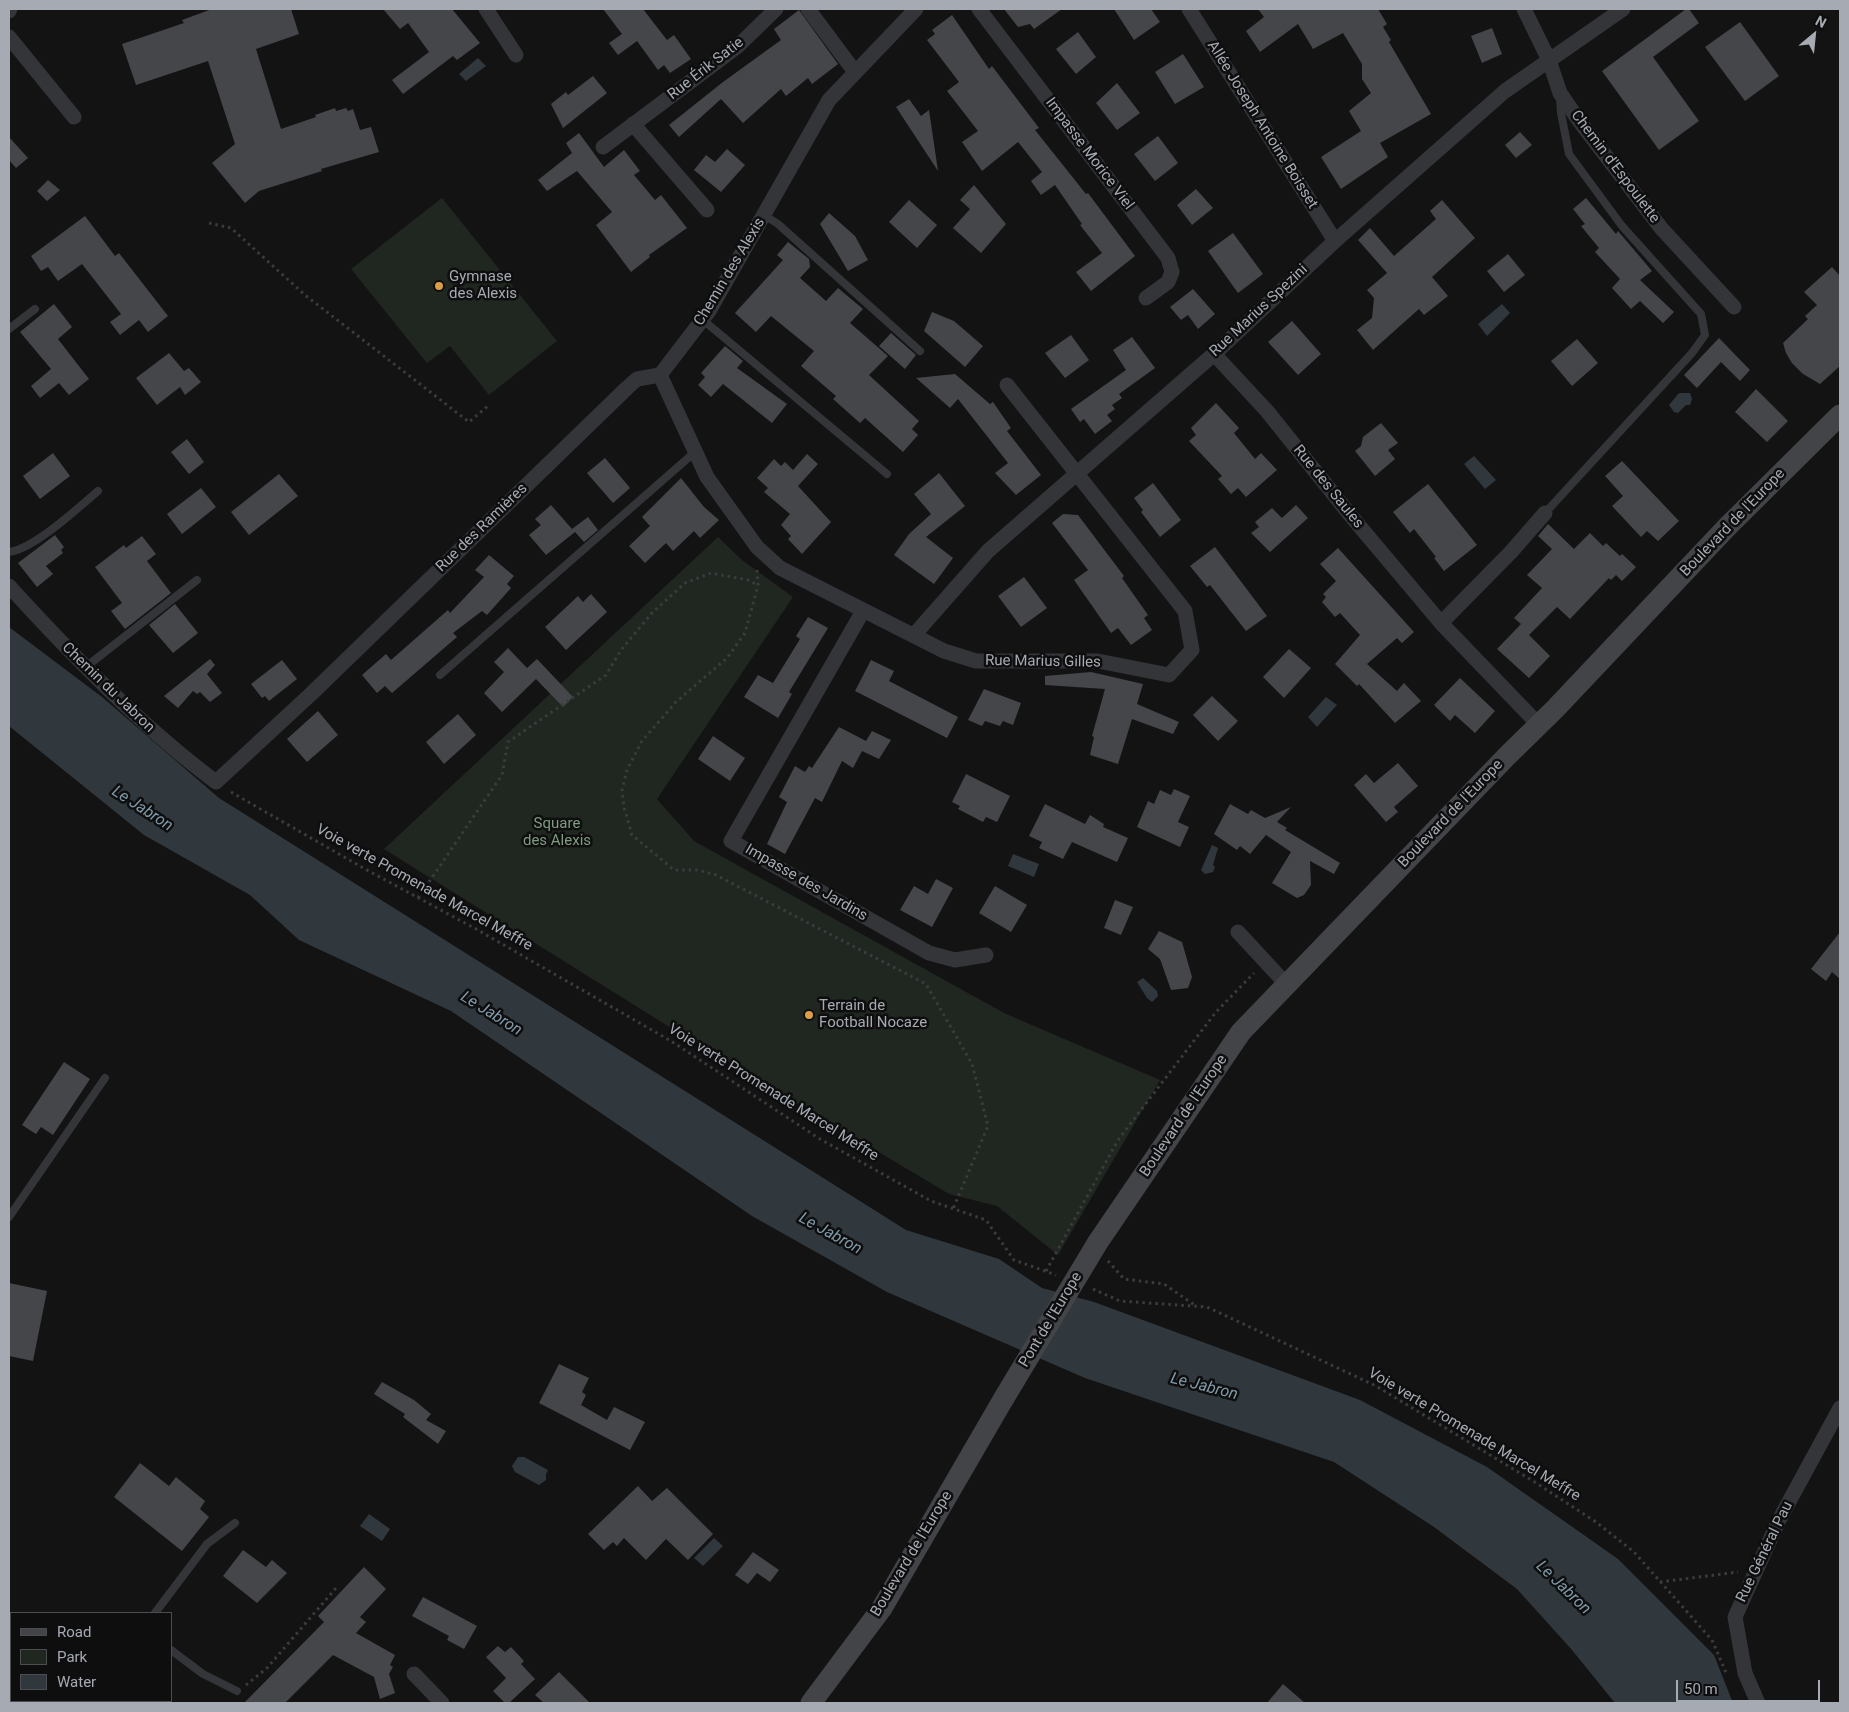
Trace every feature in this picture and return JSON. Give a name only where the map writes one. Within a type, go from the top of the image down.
[{"type":"main road","name":"Boulevard de l'Europe","points":[[1097,1244],[1241,1032],[1539,725],[1727,527],[1840,415]]},
{"type":"main road","name":"Pont de l'Europe","points":[[1004,1398],[1097,1244]]},
{"type":"main road","name":"Boulevard de l'Europe","points":[[811,1703],[882,1608],[1004,1398]]},
{"type":"street","points":[[486,9],[516,55]]},
{"type":"street","name":"Rue Érik Satie","points":[[603,147],[738,46],[776,9]]},
{"type":"street","points":[[808,9],[855,72]]},
{"type":"street","name":"Chemin des Alexis","points":[[660,375],[703,320],[829,100],[916,9]]},
{"type":"street","name":"Impasse Morice Viel","points":[[979,9],[1168,258],[1172,272],[1168,282],[1146,298]]},
{"type":"street","name":"Allée Joseph Antoine Boisset","points":[[1189,9],[1335,241]]},
{"type":"street","name":"Chemin d'Espoulette","points":[[1524,9],[1549,60],[1560,93],[1661,228],[1734,307]]},
{"type":"street","name":"Rue Marius Spezini","points":[[914,635],[988,551],[1214,354],[1335,241],[1505,91],[1623,9]]},
{"type":"street","points":[[9,37],[74,118]]},
{"type":"street","points":[[633,124],[707,210]]},
{"type":"street","name":"Rue des Saules","points":[[1214,354],[1267,411],[1351,516],[1441,623]]},
{"type":"street","points":[[660,375],[707,477],[757,547],[780,568],[914,635]]},
{"type":"street","name":"Rue des Ramières","points":[[216,782],[311,694],[636,379],[660,375]]},
{"type":"street","points":[[1007,384],[1076,475]]},
{"type":"street","name":"Rue Marius Gilles","points":[[914,635],[944,651],[976,661],[1098,660],[1169,675],[1192,650],[1185,612],[1076,475]]},
{"type":"street","points":[[1539,725],[1441,623],[1511,552],[1545,513]]},
{"type":"street","name":"Chemin du Jabron","points":[[9,586],[69,652],[87,666],[172,749],[216,782]]},
{"type":"street","name":"Impasse des Jardins","points":[[863,611],[731,841],[929,953],[955,960],[986,956]]},
{"type":"street","points":[[1238,932],[1264,962],[1287,984]]},
{"type":"street","name":"Rue Général Pau","points":[[1758,1703],[1745,1673],[1735,1616],[1779,1520],[1840,1408]]},
{"type":"street","points":[[414,1674],[442,1703]]},
{"type":"lane","points":[[1545,513],[1692,353],[1705,335],[1700,314],[1622,226],[1569,154],[1561,114],[1560,93]]},
{"type":"lane","points":[[764,215],[778,224],[920,351]]},
{"type":"lane","points":[[9,329],[34,309]]},
{"type":"lane","points":[[703,320],[887,474]]},
{"type":"lane","points":[[440,675],[695,452]]},
{"type":"lane","points":[[9,552],[15,551],[41,536],[98,491]]},
{"type":"lane","points":[[87,666],[197,580]]},
{"type":"lane","points":[[9,1217],[104,1078]]},
{"type":"lane","points":[[156,1612],[207,1544],[235,1523]]},
{"type":"lane","points":[[172,1651],[203,1674],[237,1692]]},
{"type":"path","points":[[209,223],[231,228],[304,295],[469,422],[489,405]]},
{"type":"path","points":[[418,898],[502,774],[508,742],[606,674],[621,650],[652,613],[685,583],[711,573],[748,580],[758,585]]},
{"type":"path","name":"Voie verte Promenade Marcel Meffre","points":[[216,782],[247,803],[476,929],[671,1042],[820,1139],[931,1201],[986,1220],[1014,1260],[1064,1278]]},
{"type":"path","points":[[1046,1271],[1118,1140],[1216,1012],[1264,962]]},
{"type":"path","points":[[1097,1244],[1124,1279],[1164,1284],[1197,1307]]},
{"type":"path","name":"Voie verte Promenade Marcel Meffre","points":[[1091,1288],[1120,1302],[1207,1308],[1376,1386],[1533,1481],[1596,1522],[1634,1552],[1712,1640],[1727,1676]]},
{"type":"path","points":[[1660,1582],[1756,1569]]},
{"type":"path","points":[[237,1692],[267,1668],[336,1588]]},
{"type":"green space","name":"Gymnase des Alexis","points":[[442,198],[557,341],[489,395],[450,346],[427,363],[351,269]]},
{"type":"green space","name":"Square des Alexis","points":[[718,537],[742,560],[793,597],[657,799],[694,841],[1004,1013],[1160,1080],[1058,1255],[997,1206],[949,1194],[679,1033],[384,849]]},
{"type":"water","points":[[478,58],[486,66],[466,81],[459,74]]},
{"type":"water","points":[[1502,304],[1510,313],[1487,336],[1478,324]]},
{"type":"water","points":[[1679,393],[1690,393],[1692,399],[1690,405],[1686,405],[1678,413],[1674,412],[1669,405]]},
{"type":"water","points":[[1474,456],[1496,480],[1485,489],[1464,464]]},
{"type":"water","name":"Le Jabron","points":[[9,627],[102,697],[219,798],[906,1230],[999,1259],[1042,1288],[1094,1302],[1360,1400],[1487,1467],[1618,1559],[1714,1655],[1733,1703],[1615,1703],[1572,1650],[1517,1589],[1434,1527],[1334,1462],[1085,1378],[887,1292],[752,1216],[451,1011],[299,940],[250,895],[144,835],[9,726]]},
{"type":"water","points":[[1326,697],[1337,705],[1317,727],[1308,717]]},
{"type":"water","points":[[1212,845],[1218,848],[1213,865],[1215,867],[1213,872],[1205,874],[1201,870]]},
{"type":"water","points":[[1013,854],[1039,864],[1034,877],[1008,866]]},
{"type":"water","points":[[1143,978],[1157,991],[1158,996],[1152,1002],[1147,998],[1137,982]]},
{"type":"water","points":[[518,1457],[524,1457],[548,1470],[546,1480],[539,1485],[515,1472],[512,1466]]},
{"type":"water","points":[[369,1514],[390,1529],[382,1541],[360,1526]]},
{"type":"water","points":[[714,1538],[723,1546],[703,1566],[694,1558]]},
{"type":"building","points":[[212,9],[291,9],[299,34],[256,49],[281,129],[316,117],[315,115],[335,108],[336,111],[346,108],[348,111],[353,109],[360,130],[371,127],[379,152],[321,169],[322,171],[259,191],[245,203],[212,163],[235,144],[208,61],[136,85],[122,44],[184,23],[182,20]]},
{"type":"building","points":[[383,9],[452,9],[480,43],[457,60],[453,56],[403,94],[392,80],[429,52],[408,23],[400,29]]},
{"type":"building","points":[[603,9],[643,9],[667,40],[674,35],[691,59],[670,73],[664,65],[658,70],[637,41],[618,55],[609,43],[622,34]]},
{"type":"building","points":[[1004,9],[1062,9],[1034,29],[1030,24],[1018,27]]},
{"type":"building","points":[[1114,9],[1151,9],[1160,22],[1134,40]]},
{"type":"building","points":[[1258,9],[1378,9],[1387,24],[1383,27],[1391,40],[1389,42],[1431,114],[1380,143],[1388,157],[1341,189],[1321,157],[1361,131],[1349,111],[1371,93],[1362,79],[1362,64],[1343,33],[1313,49],[1298,24],[1260,52],[1246,31],[1264,17]]},
{"type":"building","points":[[1686,9],[1689,9],[1699,23],[1653,57],[1699,121],[1659,150],[1602,71]]},
{"type":"building","points":[[799,10],[838,64],[812,84],[808,78],[786,96],[781,89],[743,123],[721,99],[679,137],[669,125],[723,82],[781,40],[774,29]]},
{"type":"building","points":[[952,15],[989,69],[992,66],[1039,128],[1035,130],[1086,194],[1088,193],[1135,256],[1091,291],[1076,272],[1102,253],[1080,225],[1082,224],[1055,185],[1041,195],[1031,181],[1042,172],[1018,142],[982,171],[962,142],[978,131],[947,91],[959,82],[927,40],[935,34],[932,30]]},
{"type":"building","points":[[1740,22],[1779,76],[1745,101],[1705,47]]},
{"type":"building","points":[[1492,28],[1502,54],[1482,63],[1471,36]]},
{"type":"building","points":[[1078,32],[1096,57],[1076,74],[1056,49]]},
{"type":"building","points":[[1183,54],[1204,87],[1175,104],[1155,72]]},
{"type":"building","points":[[593,76],[607,93],[563,128],[551,104],[566,92],[568,95]]},
{"type":"building","points":[[1117,83],[1140,113],[1117,130],[1096,103]]},
{"type":"building","points":[[909,99],[921,116],[929,110],[938,171],[896,107]]},
{"type":"building","points":[[1520,132],[1532,145],[1516,158],[1505,145]]},
{"type":"building","points":[[579,133],[604,167],[624,150],[640,171],[634,175],[655,200],[661,195],[687,228],[649,255],[650,257],[631,272],[596,225],[612,212],[577,171],[547,191],[538,180],[572,153],[566,143]]},
{"type":"building","points":[[1158,136],[1178,163],[1155,181],[1134,154]]},
{"type":"building","points":[[9,137],[28,158],[16,168],[9,160]]},
{"type":"building","points":[[727,149],[745,165],[721,192],[694,170],[706,155],[715,162]]},
{"type":"building","points":[[48,180],[60,190],[47,201],[37,191]]},
{"type":"building","points":[[974,185],[1006,224],[981,253],[953,228],[970,209],[960,200]]},
{"type":"building","points":[[1196,189],[1213,208],[1192,225],[1177,205]]},
{"type":"building","points":[[1586,198],[1616,234],[1618,231],[1652,271],[1640,280],[1674,312],[1663,323],[1640,301],[1631,309],[1612,288],[1620,279],[1595,252],[1599,248],[1581,226],[1585,224],[1573,209]]},
{"type":"building","points":[[909,200],[937,225],[917,248],[889,222]]},
{"type":"building","points":[[1442,200],[1475,238],[1432,277],[1448,296],[1424,315],[1419,309],[1373,350],[1357,330],[1372,318],[1374,298],[1367,290],[1387,273],[1358,240],[1370,228],[1394,256],[1436,219],[1430,211]]},
{"type":"building","points":[[829,213],[855,236],[868,260],[848,271],[820,224]]},
{"type":"building","points":[[85,216],[115,256],[119,253],[168,316],[148,332],[139,320],[120,335],[110,322],[121,314],[82,264],[58,281],[48,267],[41,271],[31,256]]},
{"type":"building","points":[[1233,233],[1263,274],[1238,293],[1208,251]]},
{"type":"building","points":[[788,242],[809,259],[810,267],[800,278],[826,301],[838,288],[863,309],[850,323],[888,356],[869,375],[919,421],[912,429],[918,435],[903,452],[865,418],[860,423],[833,399],[836,396],[801,366],[814,351],[771,316],[756,332],[735,313],[783,260],[777,255]]},
{"type":"building","points":[[1508,254],[1525,275],[1504,292],[1487,271]]},
{"type":"building","points":[[1832,267],[1840,276],[1840,366],[1820,384],[1803,374],[1792,363],[1783,343],[1808,319],[1805,316],[1817,305],[1804,292]]},
{"type":"building","points":[[1193,289],[1215,314],[1198,329],[1188,315],[1181,320],[1170,307]]},
{"type":"building","points":[[54,304],[72,327],[58,339],[89,379],[69,395],[59,383],[40,398],[31,386],[51,369],[20,332]]},
{"type":"building","points":[[932,312],[954,321],[983,346],[965,367],[924,331]]},
{"type":"building","points":[[1292,321],[1321,354],[1298,375],[1268,342]]},
{"type":"building","points":[[891,333],[916,355],[905,369],[879,346]]},
{"type":"building","points":[[1071,335],[1089,360],[1065,378],[1045,353]]},
{"type":"building","points":[[1132,337],[1155,368],[1119,394],[1122,398],[1112,405],[1115,409],[1107,415],[1112,421],[1095,434],[1084,419],[1080,422],[1071,409],[1126,370],[1113,350]]},
{"type":"building","points":[[1719,338],[1750,370],[1740,381],[1721,362],[1697,388],[1684,375]]},
{"type":"building","points":[[1577,339],[1598,363],[1572,386],[1551,361]]},
{"type":"building","points":[[725,346],[743,361],[737,368],[787,404],[772,423],[723,384],[711,397],[698,385],[705,377],[701,373]]},
{"type":"building","points":[[169,353],[184,371],[189,368],[201,382],[185,395],[180,387],[157,405],[136,378]]},
{"type":"building","points":[[955,374],[990,404],[993,402],[1011,428],[1007,431],[1041,475],[1016,495],[995,473],[1008,463],[958,399],[950,408],[916,378]]},
{"type":"building","points":[[1756,389],[1788,421],[1767,442],[1735,412]]},
{"type":"building","points":[[1216,403],[1239,428],[1234,433],[1255,459],[1261,453],[1277,470],[1246,497],[1238,488],[1231,494],[1218,479],[1222,476],[1189,441],[1196,435],[1191,428]]},
{"type":"building","points":[[1381,423],[1398,443],[1388,450],[1395,459],[1375,476],[1355,451],[1361,446],[1363,437]]},
{"type":"building","points":[[187,439],[204,462],[189,474],[171,452]]},
{"type":"building","points":[[53,453],[70,476],[40,499],[23,476]]},
{"type":"building","points":[[807,454],[818,464],[798,486],[831,522],[802,554],[788,539],[791,536],[781,525],[790,514],[764,492],[768,488],[757,478],[774,459],[781,466],[785,462],[793,470]]},
{"type":"building","points":[[605,458],[630,488],[613,503],[587,473]]},
{"type":"building","points":[[1622,461],[1679,521],[1658,541],[1647,531],[1641,537],[1612,506],[1623,496],[1605,476]]},
{"type":"building","points":[[939,473],[965,506],[926,537],[953,558],[934,584],[894,555],[909,534],[931,514],[914,494]]},
{"type":"building","points":[[279,474],[298,496],[249,535],[231,512]]},
{"type":"building","points":[[681,478],[704,507],[719,520],[700,538],[694,531],[673,551],[666,543],[645,563],[629,546],[650,526],[642,517]]},
{"type":"building","points":[[1153,483],[1181,520],[1160,537],[1141,512],[1143,510],[1134,498]]},
{"type":"building","points":[[1428,484],[1477,545],[1444,571],[1434,558],[1436,557],[1414,529],[1410,533],[1393,512]]},
{"type":"building","points":[[201,488],[216,507],[182,534],[167,514]]},
{"type":"building","points":[[551,505],[572,529],[588,517],[598,530],[584,542],[575,532],[546,555],[529,535],[541,525],[535,519]]},
{"type":"building","points":[[1296,505],[1308,518],[1270,552],[1251,533],[1259,527],[1255,522],[1272,508],[1282,518]]},
{"type":"building","points":[[1063,514],[1078,515],[1124,576],[1122,578],[1148,615],[1144,618],[1152,630],[1131,645],[1118,628],[1111,633],[1074,580],[1088,570],[1052,523]]},
{"type":"building","points":[[1548,524],[1574,549],[1590,533],[1603,546],[1606,543],[1636,567],[1622,581],[1616,575],[1611,580],[1609,578],[1570,619],[1557,607],[1529,635],[1550,656],[1529,678],[1497,649],[1521,624],[1514,618],[1542,588],[1527,575],[1552,549],[1538,536]]},
{"type":"building","points":[[55,535],[64,547],[61,550],[63,553],[46,566],[53,574],[37,587],[18,563]]},
{"type":"building","points":[[142,536],[156,554],[147,561],[171,593],[125,629],[111,611],[122,603],[95,567],[124,545],[126,548]]},
{"type":"building","points":[[1215,547],[1267,616],[1246,631],[1210,585],[1207,587],[1190,566]]},
{"type":"building","points":[[1338,548],[1414,632],[1402,643],[1397,638],[1367,664],[1397,691],[1404,683],[1421,701],[1395,723],[1359,684],[1357,686],[1335,664],[1360,635],[1340,613],[1335,617],[1322,602],[1326,597],[1323,594],[1336,581],[1320,564]]},
{"type":"building","points":[[489,555],[514,576],[507,584],[511,588],[487,615],[482,611],[453,633],[457,637],[392,693],[385,686],[377,693],[362,675],[386,654],[391,660],[448,610],[450,613],[484,577],[475,570]]},
{"type":"building","points":[[1024,577],[1047,608],[1021,627],[998,596]]},
{"type":"building","points":[[591,594],[607,612],[566,650],[545,627],[578,596],[583,602]]},
{"type":"building","points":[[175,604],[198,633],[173,653],[149,625]]},
{"type":"building","points":[[808,617],[828,628],[789,692],[792,694],[778,718],[744,697],[758,675],[773,683],[800,639],[796,636]]},
{"type":"building","points":[[508,648],[527,668],[537,659],[573,697],[563,707],[536,679],[502,712],[484,693],[504,672],[494,662]]},
{"type":"building","points":[[1289,649],[1311,668],[1284,698],[1263,677]]},
{"type":"building","points":[[210,659],[215,665],[207,674],[222,693],[210,702],[200,692],[197,694],[193,691],[178,708],[164,696]]},
{"type":"building","points":[[282,660],[297,679],[269,701],[265,696],[262,698],[251,684]]},
{"type":"building","points":[[871,660],[894,671],[889,681],[958,717],[947,738],[855,691]]},
{"type":"building","points":[[1091,672],[1143,684],[1137,704],[1179,722],[1173,734],[1132,719],[1118,764],[1090,755],[1094,737],[1092,736],[1105,689],[1045,685],[1045,676]]},
{"type":"building","points":[[1460,678],[1495,711],[1475,733],[1455,715],[1450,721],[1434,705]]},
{"type":"building","points":[[984,689],[1021,703],[1013,725],[1003,721],[1000,726],[985,721],[982,726],[968,720]]},
{"type":"building","points":[[1212,696],[1238,721],[1218,741],[1193,715]]},
{"type":"building","points":[[318,711],[338,735],[307,762],[287,739]]},
{"type":"building","points":[[458,714],[476,735],[444,764],[426,742]]},
{"type":"building","points":[[839,727],[866,741],[872,731],[891,740],[879,759],[862,751],[853,768],[842,761],[822,802],[815,798],[785,854],[767,844],[787,802],[779,797],[795,766],[805,772],[809,766],[812,768]]},
{"type":"building","points":[[713,736],[745,758],[730,781],[698,759]]},
{"type":"building","points":[[1398,763],[1418,786],[1394,807],[1398,812],[1386,822],[1354,785],[1366,774],[1374,783]]},
{"type":"building","points":[[966,774],[1010,796],[997,822],[986,817],[983,822],[958,809],[960,806],[952,802]]},
{"type":"building","points":[[1174,789],[1190,796],[1178,822],[1189,827],[1180,847],[1137,827],[1148,801],[1154,804],[1160,790],[1171,795]]},
{"type":"building","points":[[1045,804],[1085,824],[1090,815],[1104,824],[1103,827],[1128,838],[1117,862],[1072,842],[1063,859],[1039,848],[1042,842],[1029,836]]},
{"type":"building","points":[[1230,804],[1248,814],[1251,810],[1265,818],[1291,807],[1277,822],[1287,828],[1285,830],[1340,863],[1334,874],[1310,861],[1311,885],[1304,895],[1297,898],[1272,883],[1291,852],[1266,835],[1250,854],[1240,846],[1237,850],[1214,834]]},
{"type":"building","points":[[936,879],[953,888],[932,927],[900,910],[914,886],[928,894]]},
{"type":"building","points":[[995,886],[1027,905],[1011,932],[979,913]]},
{"type":"building","points":[[1115,900],[1133,907],[1121,935],[1104,928]]},
{"type":"building","points":[[1159,931],[1182,942],[1192,977],[1188,988],[1171,990],[1160,959],[1148,949]]},
{"type":"building","points":[[1840,932],[1840,979],[1832,972],[1826,981],[1811,969]]},
{"type":"building","points":[[64,1062],[90,1079],[53,1135],[41,1127],[36,1134],[22,1125]]},
{"type":"building","points":[[9,1283],[47,1291],[33,1361],[9,1356]]},
{"type":"building","points":[[559,1364],[589,1378],[582,1392],[586,1395],[581,1405],[607,1420],[614,1407],[645,1422],[630,1450],[539,1403]]},
{"type":"building","points":[[382,1382],[414,1400],[431,1414],[426,1420],[446,1431],[438,1444],[403,1417],[405,1414],[374,1394]]},
{"type":"building","points":[[140,1463],[169,1486],[176,1477],[205,1501],[200,1509],[209,1517],[182,1551],[114,1497]]},
{"type":"building","points":[[638,1486],[652,1501],[667,1488],[713,1534],[688,1560],[666,1539],[646,1560],[624,1538],[617,1546],[613,1542],[604,1550],[588,1534]]},
{"type":"building","points":[[243,1550],[266,1567],[272,1560],[287,1573],[257,1603],[223,1576]]},
{"type":"building","points":[[753,1552],[779,1570],[770,1582],[757,1573],[748,1584],[735,1575]]},
{"type":"building","points":[[364,1567],[386,1589],[360,1617],[366,1622],[356,1633],[395,1655],[390,1665],[393,1667],[389,1674],[395,1693],[380,1699],[374,1677],[333,1655],[285,1703],[244,1703],[324,1622],[318,1616]]},
{"type":"building","points":[[423,1597],[477,1626],[464,1649],[447,1640],[449,1636],[412,1616]]},
{"type":"building","points":[[498,1646],[505,1652],[511,1647],[524,1661],[521,1664],[535,1679],[509,1703],[505,1703],[493,1691],[506,1678],[486,1657]]},
{"type":"building","points":[[559,1672],[590,1703],[544,1703],[535,1695]]},
{"type":"building","points":[[1283,1684],[1305,1703],[1267,1703]]},
{"type":"place","name":"Gymnase des Alexis","points":[[439,286]]},
{"type":"place","name":"Terrain de Football Nocaze","points":[[809,1015]]}]
